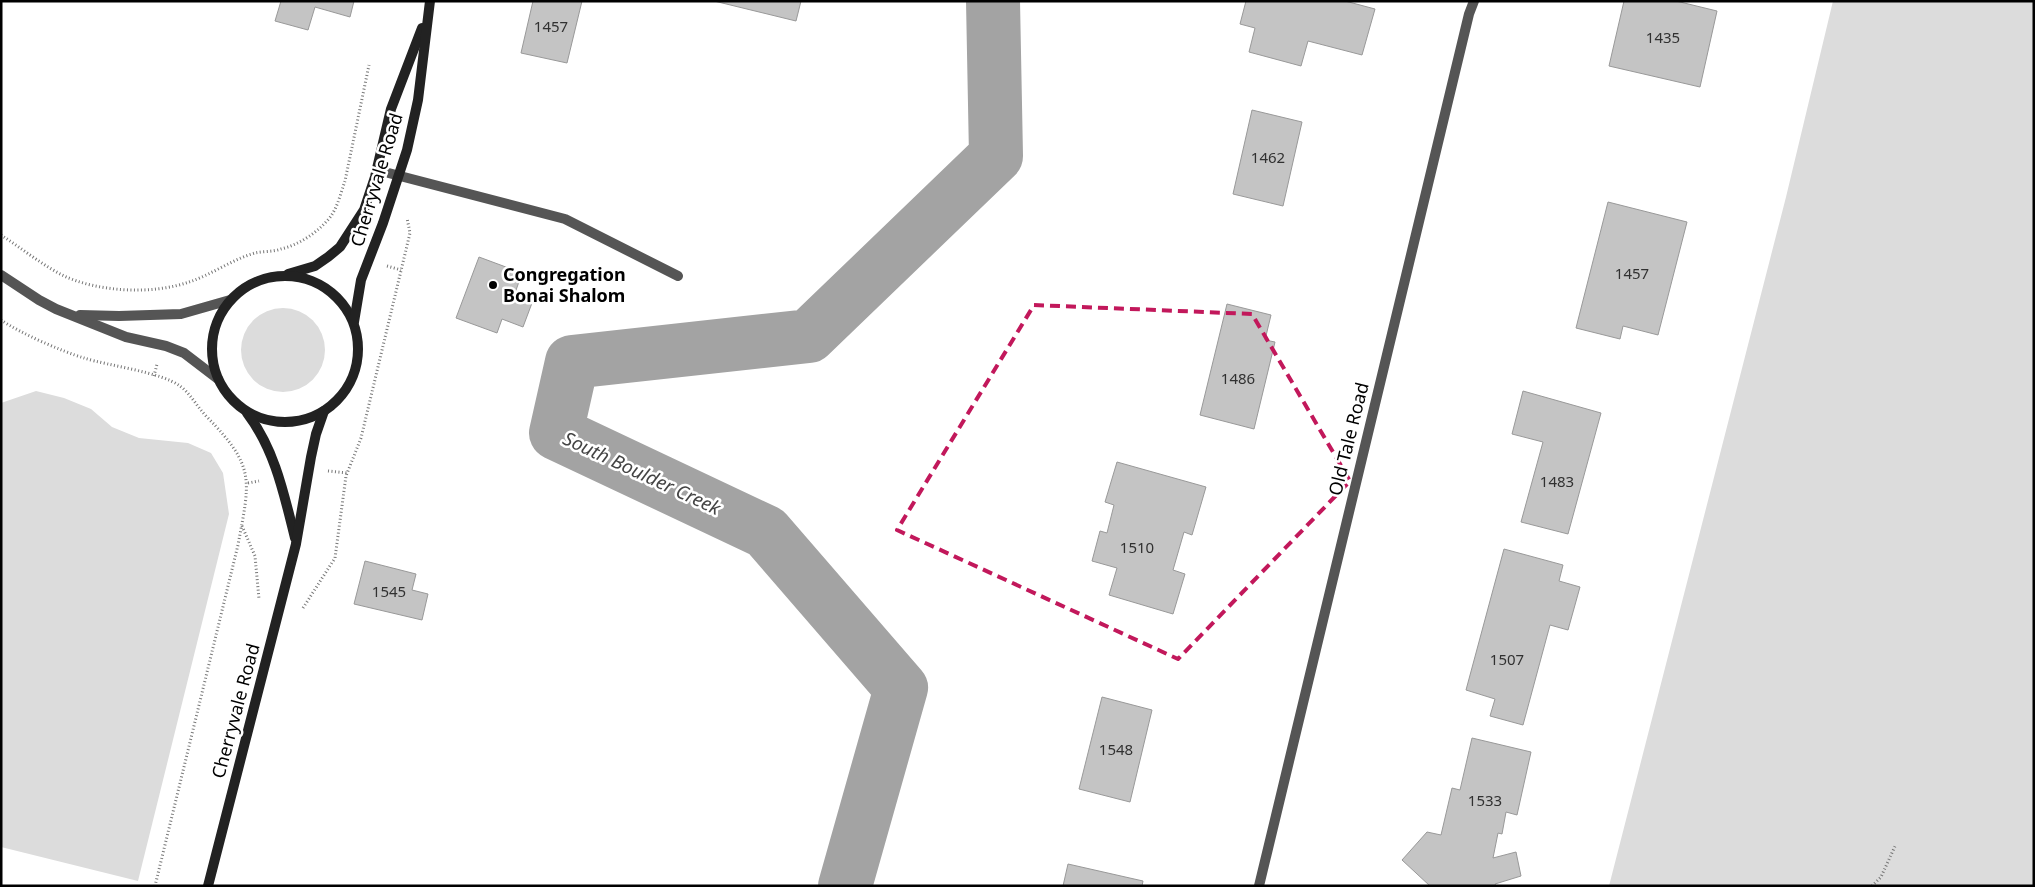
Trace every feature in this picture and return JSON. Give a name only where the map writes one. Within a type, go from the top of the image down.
[{"type":"street","name":"Cherryvale Road","points":[[354,323],[361,280],[407,150],[418,100],[430,1]]},
{"type":"street","name":"Old Tale Road","points":[[1259,886],[1466,24],[1474,1]]},
{"type":"street","name":"Cherryvale Road","points":[[280,276],[315,266],[340,247],[364,210],[377,170],[391,109],[427,15]]},
{"type":"street","points":[[377,170],[566,219],[678,276]]},
{"type":"street","points":[[1,275],[39,300],[71,315],[126,337],[166,346],[184,353],[218,379]]},
{"type":"street","points":[[280,276],[304,278],[325,287],[343,302],[354,323],[359,348],[355,372],[343,394],[324,411],[305,420],[284,422],[264,419],[245,410],[229,396],[218,379],[212,358],[212,337],[218,318],[230,300],[244,287],[262,279],[280,276]]},
{"type":"street","points":[[71,315],[181,314],[230,300]]},
{"type":"street","name":"Cherryvale Road","points":[[245,410],[259,429],[269,449],[279,477],[296,544]]},
{"type":"street","name":"Cherryvale Road","points":[[208,886],[296,544],[311,457],[324,411]]},
{"type":"path","points":[[1,235],[62,275],[91,285],[116,290],[159,288],[187,283],[254,253],[280,250],[294,245],[324,225],[332,215],[340,197],[370,65]]},
{"type":"path","points":[[300,613],[335,558],[347,473],[361,438],[410,233],[407,215]]},
{"type":"path","points":[[382,264],[401,270]]},
{"type":"path","points":[[1,320],[14,329],[83,358],[165,378],[179,385],[193,398],[206,417],[225,437],[236,451],[244,466],[248,483],[242,526],[155,886]]},
{"type":"path","points":[[325,471],[347,473]]},
{"type":"path","points":[[242,526],[256,556],[259,602]]},
{"type":"path","points":[[1872,886],[1881,877],[1896,844]]},
{"type":"highlighted area","points":[[1034,305],[1252,314],[1350,481],[1178,659],[897,530]]},
{"type":"shaded area","points":[[1833,1],[2034,1],[2034,886],[1609,886],[1786,197]]},
{"type":"shaded area","points":[[283,308],[299,311],[313,320],[322,334],[325,350],[322,366],[313,380],[299,389],[283,392],[267,389],[253,380],[244,366],[241,350],[244,334],[253,320],[267,311]]},
{"type":"shaded area","points":[[36,391],[64,398],[91,409],[112,427],[139,438],[188,443],[211,453],[223,473],[229,514],[138,881],[1,847],[1,403]]},
{"type":"building","points":[[281,1],[354,1],[350,17],[315,7],[308,30],[275,21]]},
{"type":"building","points":[[533,1],[582,1],[567,63],[521,53]]},
{"type":"building","points":[[714,1],[801,1],[796,21]]},
{"type":"building","points":[[1246,1],[1345,1],[1375,9],[1362,55],[1308,41],[1301,66],[1249,52],[1255,28],[1240,24]]},
{"type":"building","points":[[1624,1],[1676,1],[1717,11],[1700,87],[1609,66]]},
{"type":"building","points":[[1252,110],[1302,122],[1283,206],[1233,194]]},
{"type":"building","points":[[1608,202],[1687,222],[1658,335],[1623,326],[1620,339],[1576,328]]},
{"type":"building","name":"Congregation Bonai Shalom","points":[[479,257],[522,273],[514,296],[532,303],[523,327],[502,319],[497,333],[456,318]]},
{"type":"building","points":[[1227,304],[1271,315],[1265,340],[1275,342],[1254,429],[1200,415]]},
{"type":"building","points":[[1523,391],[1601,413],[1568,534],[1521,522],[1543,442],[1512,434]]},
{"type":"building","points":[[1117,462],[1206,487],[1192,535],[1184,532],[1173,570],[1185,574],[1173,614],[1109,595],[1117,568],[1092,561],[1100,531],[1107,533],[1114,505],[1105,502]]},
{"type":"building","points":[[1504,549],[1563,565],[1559,581],[1580,587],[1568,630],[1550,625],[1523,725],[1490,716],[1495,699],[1466,690]]},
{"type":"building","points":[[365,561],[416,574],[412,590],[428,594],[422,620],[354,604]]},
{"type":"building","points":[[1102,697],[1152,710],[1130,802],[1079,789]]},
{"type":"building","points":[[1472,738],[1531,752],[1517,815],[1506,812],[1502,834],[1498,833],[1493,858],[1516,852],[1521,876],[1495,884],[1496,886],[1430,886],[1402,860],[1427,832],[1441,835],[1452,788],[1460,790]]},
{"type":"building","points":[[1068,864],[1143,881],[1142,886],[1063,886]]},
{"type":"waterway","name":"South Boulder Creek","points":[[845,886],[901,688],[766,532],[556,433],[572,362],[809,336],[996,156],[993,1]]},
{"type":"place","name":"Congregation Bonai Shalom","points":[[493,285]]}]
